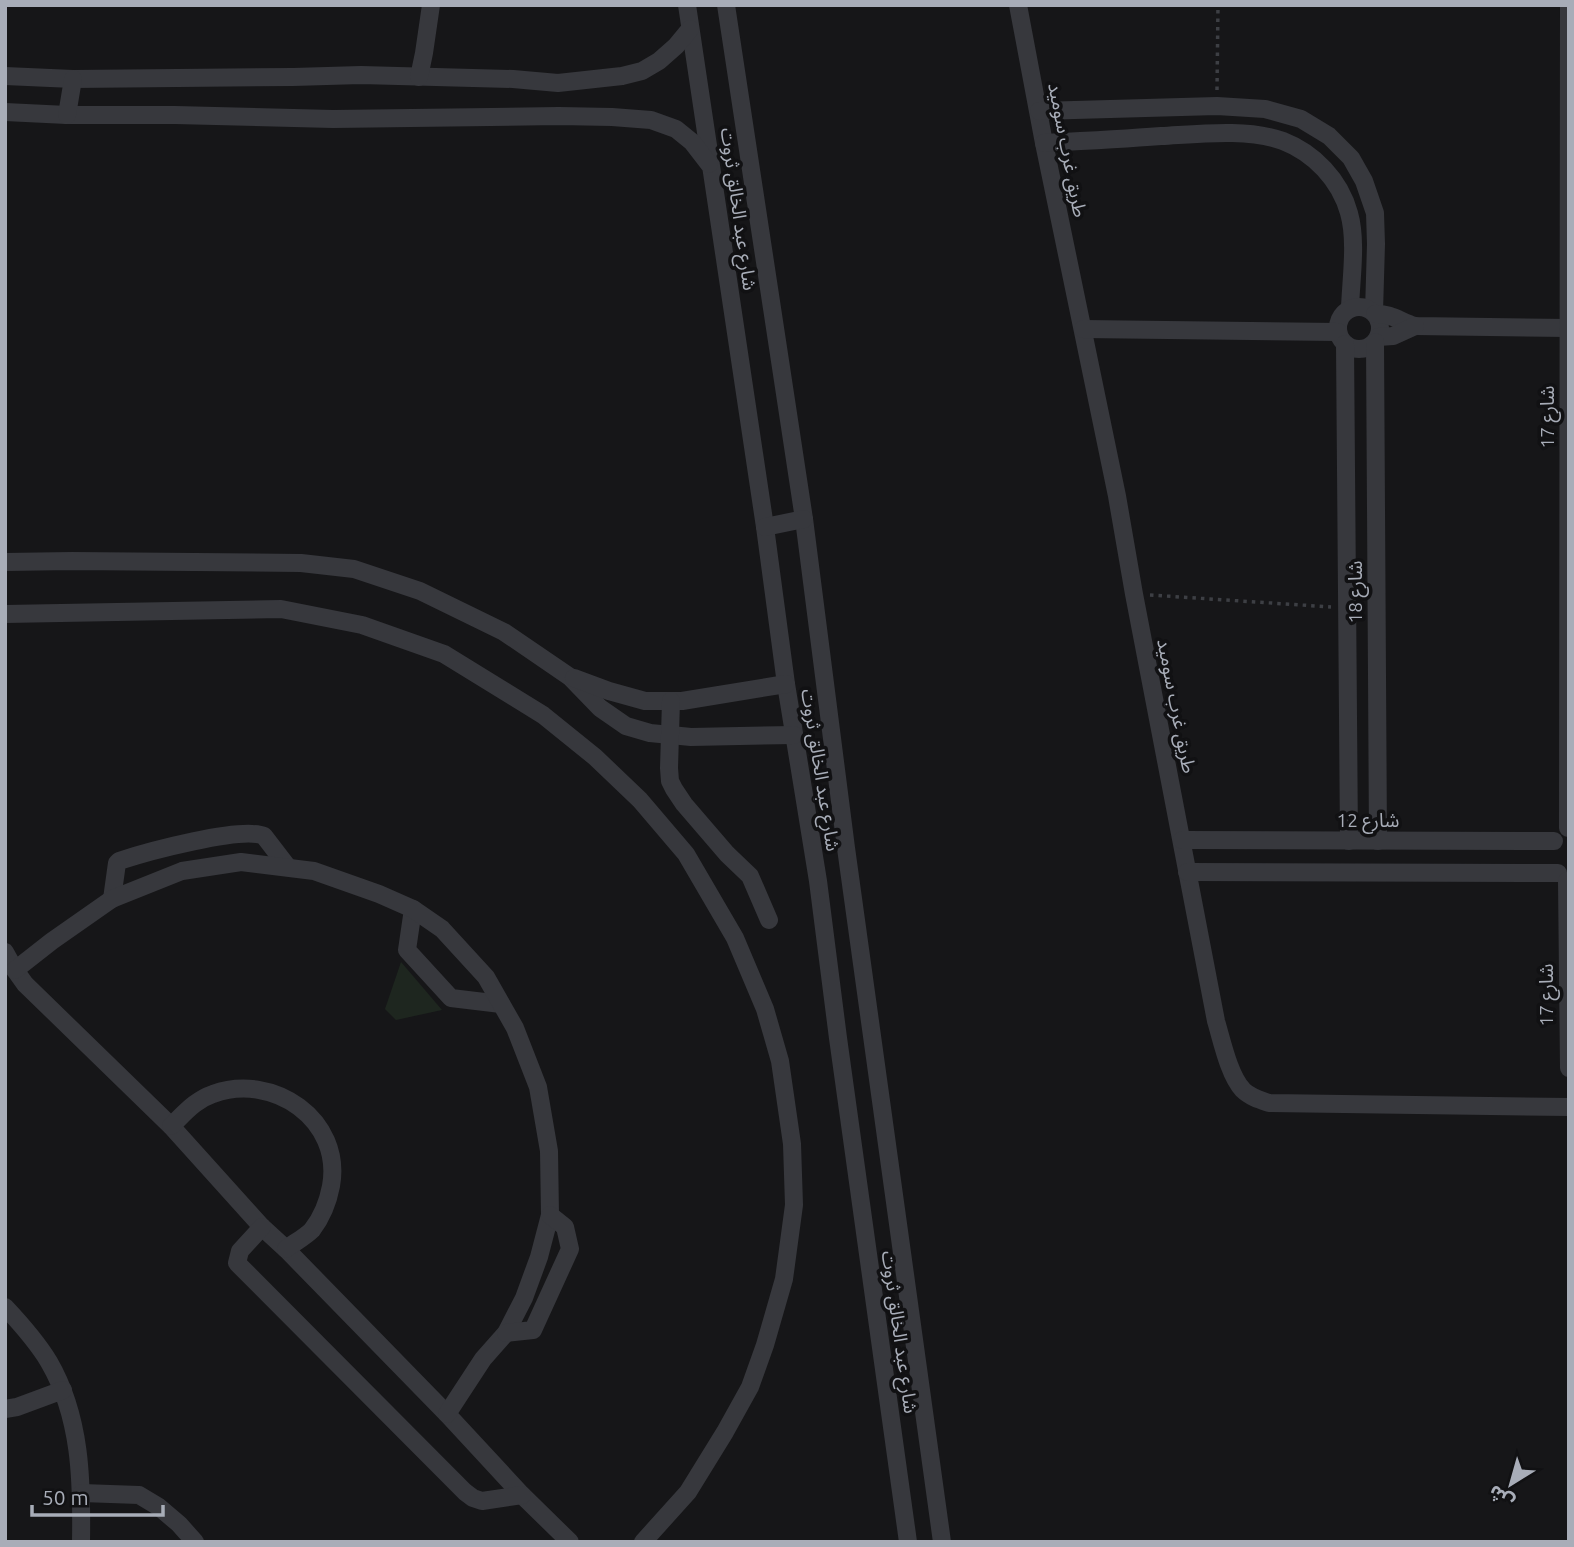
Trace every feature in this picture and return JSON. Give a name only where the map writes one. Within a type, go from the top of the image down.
[{"type":"street","points":[[419,77],[431,5]]},
{"type":"street","name":"شارع عبد الخالق ثروت","points":[[687,5],[786,684],[818,881],[908,1542]]},
{"type":"street","name":"شارع عبد الخالق ثروت","points":[[726,5],[804,519],[846,848],[942,1542]]},
{"type":"street","name":"طريق غرب سوميد","points":[[1018,5],[1117,496],[1133,594],[1216,1021],[1233,1072],[1243,1090],[1254,1098],[1269,1103],[1568,1107]]},
{"type":"street","name":"شارع 17","points":[[1568,828],[1569,5]]},
{"type":"street","points":[[5,76],[73,79],[361,75],[513,79],[558,83],[622,76],[642,71],[659,61],[690,29]]},
{"type":"street","points":[[67,115],[73,79]]},
{"type":"street","points":[[558,83],[559,116]]},
{"type":"street","points":[[1039,111],[1217,106],[1265,109],[1301,119],[1329,136],[1351,158],[1364,181],[1374,213],[1374,313],[1380,325],[1377,340]]},
{"type":"street","points":[[5,112],[333,119],[559,116],[651,120],[676,130],[692,142],[711,167]]},
{"type":"street","points":[[1044,143],[1216,133],[1282,141],[1311,156],[1331,175],[1350,214],[1353,246],[1350,308]]},
{"type":"street","points":[[1415,326],[1394,336],[1377,340],[1363,349],[1353,348],[1342,338],[1338,326],[1342,315],[1350,308],[1363,306],[1374,313],[1389,314],[1415,326],[1568,328]]},
{"type":"street","points":[[1083,329],[1342,338]]},
{"type":"street","name":"شارع 18","points":[[1342,338],[1349,841]]},
{"type":"street","name":"شارع 18","points":[[1377,340],[1378,841]]},
{"type":"street","points":[[765,527],[804,519]]},
{"type":"street","points":[[5,562],[301,563],[354,569],[420,591],[504,632],[570,677],[600,708],[626,726],[650,733],[691,737],[794,735]]},
{"type":"street","points":[[5,614],[281,609],[362,625],[444,654],[543,715],[595,757],[631,792],[686,854],[735,938],[765,1009],[780,1061],[792,1144],[794,1205],[785,1279],[750,1387],[688,1492],[643,1542]]},
{"type":"street","points":[[570,677],[645,701],[682,701],[786,684]]},
{"type":"street","points":[[671,701],[670,781],[684,804],[750,876],[769,920]]},
{"type":"street","points":[[1555,841],[1568,828]]},
{"type":"street","points":[[112,899],[119,860],[147,851],[238,834],[261,834],[287,866]]},
{"type":"street","name":"شارع 12","points":[[1182,840],[1555,841]]},
{"type":"street","name":"شارع 17","points":[[1555,841],[1551,854],[1554,867],[1564,878],[1568,1068]]},
{"type":"street","points":[[447,1414],[483,1359],[506,1333],[524,1298],[540,1257],[550,1216],[549,1151],[538,1087],[515,1028],[486,977],[442,929],[413,909],[314,871],[241,862],[182,871],[112,899],[52,941],[9,963],[25,984],[171,1126],[262,1227],[570,1542]]},
{"type":"street","points":[[1187,872],[1564,878]]},
{"type":"street","points":[[413,909],[407,950],[451,998],[501,1004]]},
{"type":"street","points":[[171,1126],[195,1102],[230,1089],[254,1089],[285,1097],[310,1115],[327,1142],[333,1173],[328,1203],[311,1230],[286,1249]]},
{"type":"street","points":[[506,1333],[533,1330],[570,1250],[565,1227],[550,1216]]},
{"type":"street","points":[[262,1227],[240,1251],[237,1263],[465,1492],[482,1501],[522,1495]]},
{"type":"street","points":[[5,1307],[32,1337],[50,1363],[71,1412],[82,1493],[81,1542]]},
{"type":"street","points":[[5,1409],[63,1390]]},
{"type":"street","points":[[82,1493],[139,1495],[159,1507],[195,1542]]},
{"type":"path","points":[[1217,106],[1218,5]]},
{"type":"path","points":[[1133,594],[1347,608]]},
{"type":"shaded area","points":[[401,962],[442,1010],[396,1020],[385,1009]]}]
